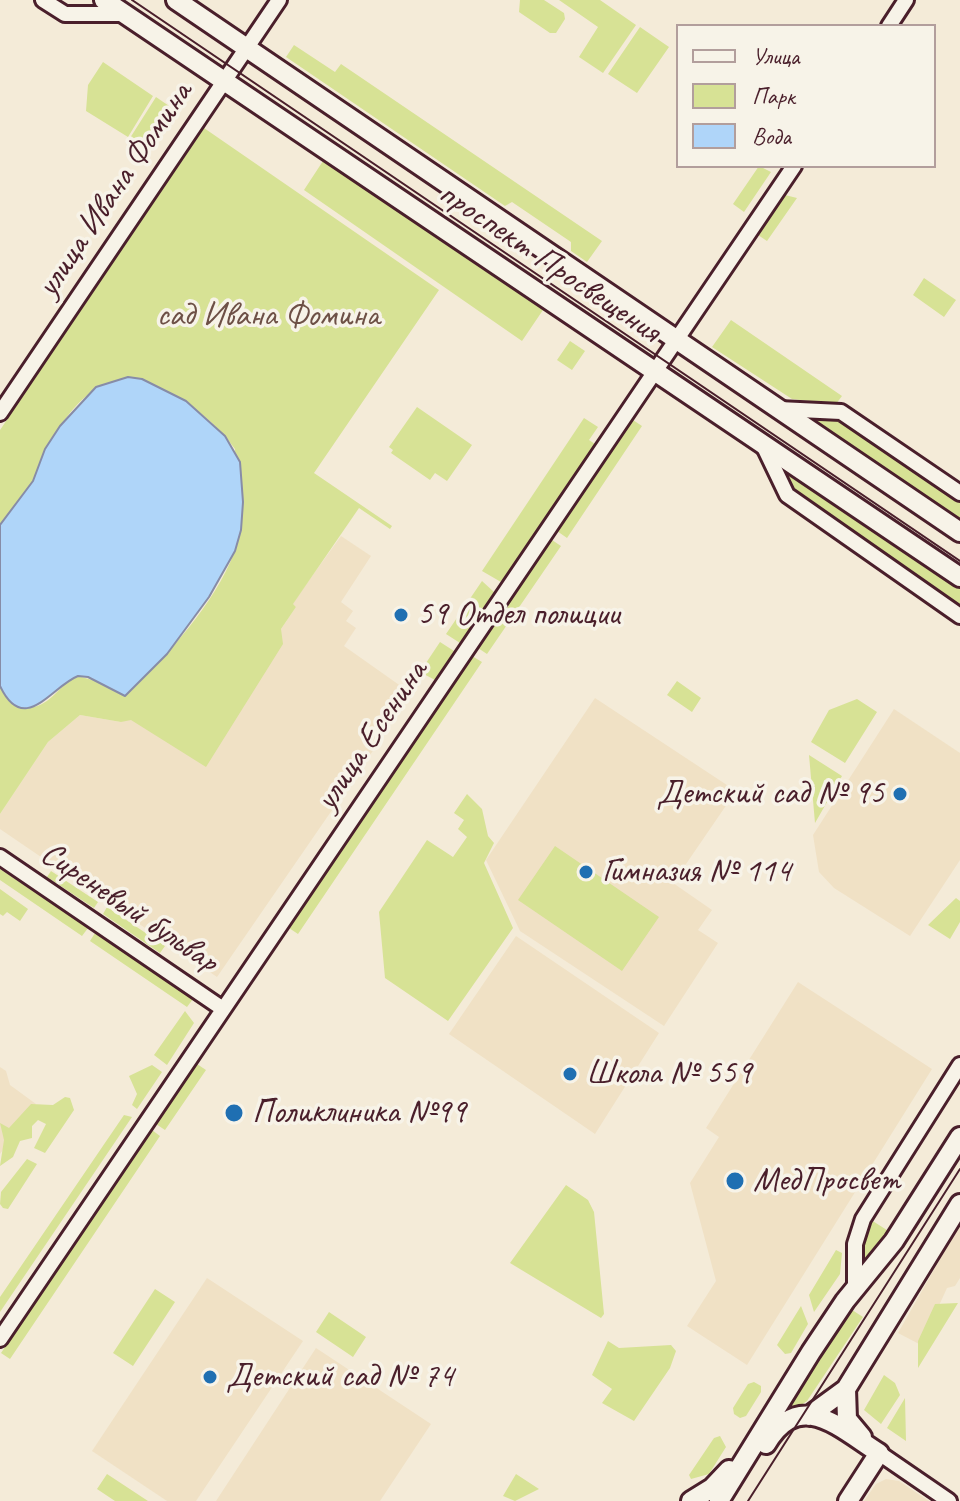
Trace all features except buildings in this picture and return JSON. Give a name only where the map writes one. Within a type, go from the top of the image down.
[{"type":"main road","name":"проспект Просвещения","points":[[104,0],[960,577]]},
{"type":"main road","name":"проспект Просвещения","points":[[176,0],[960,532]]},
{"type":"main road","points":[[719,1501],[763,1427],[855,1288],[894,1241],[960,1137]]},
{"type":"main road","points":[[809,1416],[846,1389],[960,1204]]},
{"type":"main road","points":[[846,1389],[847,1419],[879,1453]]},
{"type":"main road","points":[[731,1501],[782,1421],[796,1415],[827,1420],[879,1453]]},
{"type":"main road","points":[[691,1501],[720,1481],[763,1427]]},
{"type":"main road","points":[[848,1501],[879,1453]]},
{"type":"street","points":[[43,0],[65,14],[124,14]]},
{"type":"street","name":"улица Ивана Фомина","points":[[0,413],[279,0]]},
{"type":"street","points":[[890,24],[906,0]]},
{"type":"street","name":"улица Есенина","points":[[0,1339],[793,168]]},
{"type":"street","points":[[779,409],[841,412],[960,493]]},
{"type":"street","points":[[761,441],[787,495],[960,616]]},
{"type":"street","name":"Сиреневый бульвар","points":[[0,857],[223,1009]]},
{"type":"street","points":[[855,1288],[855,1244],[863,1219],[960,1065]]},
{"type":"street","points":[[879,1453],[949,1501]]},
{"type":"shaded area","points":[[341,536],[371,556],[341,602],[353,611],[346,621],[356,628],[344,646],[412,694],[217,977],[0,829],[0,814],[48,742],[80,715],[121,722],[281,629],[296,607],[292,604]]},
{"type":"shaded area","name":"Гимназия № 114","points":[[595,698],[736,791],[673,883],[712,910],[698,930],[718,943],[664,1026],[520,931],[486,860]]},
{"type":"shaded area","name":"Детский сад № 95","points":[[894,709],[960,753],[960,860],[910,936],[834,888],[819,872],[813,835]]},
{"type":"shaded area","name":"Школа № 559","points":[[516,936],[659,1033],[595,1134],[449,1034]]},
{"type":"shaded area","points":[[798,982],[932,1069],[747,1365],[687,1326],[716,1281],[690,1183],[719,1137],[706,1128]]},
{"type":"shaded area","points":[[0,1067],[6,1071],[10,1085],[36,1104],[0,1154]]},
{"type":"shaded area","points":[[960,1224],[960,1278],[955,1286],[947,1288],[921,1345],[898,1333]]},
{"type":"shaded area","name":"Детский сад № 74","points":[[207,1278],[303,1341],[196,1501],[167,1501],[92,1451]]},
{"type":"shaded area","points":[[316,1348],[431,1424],[380,1501],[216,1501]]},
{"type":"shaded area","points":[[886,1479],[899,1481],[929,1501],[864,1501],[876,1484]]},
{"type":"green space","points":[[520,0],[544,0],[564,13],[565,19],[556,33],[550,33],[519,12]]},
{"type":"green space","points":[[559,0],[600,0],[636,25],[603,73],[579,57],[598,27]]},
{"type":"green space","points":[[640,27],[669,47],[637,93],[608,74]]},
{"type":"green space","points":[[294,45],[335,72],[341,64],[602,241],[587,262],[571,251],[571,242],[512,202],[505,206],[286,57]]},
{"type":"green space","points":[[103,62],[153,96],[128,137],[86,111],[88,85]]},
{"type":"green space","points":[[156,97],[172,108],[153,138],[130,138]]},
{"type":"green space","name":"сад Ивана Фомина","points":[[204,128],[439,290],[314,473],[392,526],[390,529],[359,508],[293,604],[296,607],[281,629],[283,644],[206,767],[131,720],[121,722],[80,715],[48,742],[0,814],[0,686],[12,700],[30,707],[47,701],[78,676],[131,691],[203,609],[234,553],[237,518],[235,449],[212,423],[185,402],[165,390],[127,380],[96,390],[70,413],[46,450],[34,480],[0,525],[0,430]]},
{"type":"green space","points":[[323,161],[543,310],[522,341],[304,190]]},
{"type":"green space","points":[[758,168],[771,172],[744,212],[733,204]]},
{"type":"green space","points":[[785,195],[797,198],[767,241],[758,235]]},
{"type":"green space","points":[[924,278],[956,300],[944,317],[913,295]]},
{"type":"green space","points":[[731,320],[842,396],[836,404],[792,399],[712,347]]},
{"type":"green space","points":[[570,341],[585,351],[572,370],[557,360]]},
{"type":"green space","points":[[417,407],[472,445],[447,481],[435,473],[430,480],[391,453],[393,450],[389,447]]},
{"type":"green space","points":[[810,414],[839,416],[960,498],[960,521],[808,418]]},
{"type":"green space","points":[[584,418],[598,427],[589,440],[595,444],[501,582],[482,571]]},
{"type":"green space","points":[[633,420],[642,426],[567,538],[557,531]]},
{"type":"green space","points":[[780,463],[960,588],[960,608],[790,491]]},
{"type":"green space","points":[[552,540],[561,546],[487,654],[478,648]]},
{"type":"green space","points":[[482,581],[494,592],[460,643],[446,634]]},
{"type":"green space","points":[[440,642],[454,651],[435,680],[420,672]]},
{"type":"green space","points":[[472,656],[482,662],[298,934],[289,928]]},
{"type":"green space","points":[[677,681],[701,698],[692,712],[667,695]]},
{"type":"green space","points":[[857,699],[877,712],[845,763],[811,742],[829,710]]},
{"type":"green space","points":[[809,755],[842,776],[815,823]]},
{"type":"green space","points":[[467,794],[482,809],[488,836],[494,843],[484,863],[513,928],[448,1021],[385,978],[379,912],[427,840],[453,857],[467,837],[458,829],[464,820],[454,813]]},
{"type":"green space","points":[[555,846],[659,917],[622,971],[518,900]]},
{"type":"green space","points":[[0,869],[88,928],[82,936],[0,880]]},
{"type":"green space","points":[[51,871],[98,902],[94,908],[47,877]]},
{"type":"green space","points":[[0,889],[28,909],[20,921],[7,912],[3,916],[0,914]]},
{"type":"green space","points":[[956,898],[960,901],[960,922],[950,939],[928,925]]},
{"type":"green space","points":[[107,907],[165,946],[160,953],[103,914]]},
{"type":"green space","points":[[95,933],[193,999],[187,1007],[90,941]]},
{"type":"green space","points":[[185,1011],[194,1023],[167,1065],[154,1055]]},
{"type":"green space","points":[[197,1064],[206,1070],[165,1130],[156,1124]]},
{"type":"green space","points":[[152,1065],[162,1072],[137,1109],[132,1105],[137,1094],[129,1076]]},
{"type":"green space","points":[[65,1097],[70,1098],[74,1110],[45,1153],[34,1148],[46,1124],[38,1120],[32,1126],[32,1138],[20,1141],[13,1157],[0,1166],[4,1140],[0,1123],[9,1128],[31,1104],[53,1105]]},
{"type":"green space","points":[[124,1115],[132,1117],[0,1312],[0,1297]]},
{"type":"green space","points":[[152,1130],[160,1136],[10,1359],[1,1353]]},
{"type":"green space","points":[[27,1159],[37,1164],[8,1209],[3,1208],[0,1204],[1,1192]]},
{"type":"green space","points":[[566,1185],[588,1200],[594,1212],[604,1314],[601,1318],[510,1263]]},
{"type":"green space","points":[[868,1218],[890,1232],[862,1263],[860,1243]]},
{"type":"green space","points":[[836,1250],[842,1253],[840,1274],[814,1312],[809,1295]]},
{"type":"green space","points":[[155,1289],[175,1302],[133,1366],[113,1353]]},
{"type":"green space","points":[[958,1303],[918,1368],[918,1341],[935,1304]]},
{"type":"green space","points":[[801,1306],[808,1324],[791,1353],[785,1354],[777,1345]]},
{"type":"green space","points":[[849,1308],[863,1317],[807,1401],[785,1416],[781,1413]]},
{"type":"green space","points":[[329,1312],[366,1337],[353,1357],[316,1332]]},
{"type":"green space","points":[[608,1341],[619,1348],[671,1345],[676,1351],[670,1368],[634,1421],[602,1403],[612,1389],[592,1375]]},
{"type":"green space","points":[[884,1375],[895,1383],[900,1395],[881,1424],[864,1410]]},
{"type":"green space","points":[[754,1382],[761,1386],[761,1392],[746,1416],[740,1418],[734,1414],[733,1408],[748,1384]]},
{"type":"green space","points":[[905,1398],[906,1441],[887,1428]]},
{"type":"green space","points":[[720,1436],[726,1447],[709,1474],[691,1479],[689,1475],[714,1438]]},
{"type":"green space","points":[[107,1474],[148,1501],[115,1501],[97,1489]]},
{"type":"green space","points":[[516,1474],[539,1489],[515,1501],[503,1496]]},
{"type":"water","points":[[128,377],[142,379],[186,401],[225,436],[240,462],[243,502],[241,530],[235,551],[209,597],[167,654],[125,696],[88,677],[78,676],[38,704],[19,707],[9,701],[0,686],[0,525],[33,481],[45,449],[60,426],[96,387]]},
{"type":"tram line","points":[[132,0],[960,561]]},
{"type":"tram line","points":[[748,1501],[960,1169]]},
{"type":"place","name":"59 Отдел полиции","points":[[401,615]]},
{"type":"place","name":"Детский сад № 95","points":[[900,794]]},
{"type":"place","name":"Гимназия № 114","points":[[586,872]]},
{"type":"place","name":"Школа № 559","points":[[570,1074]]},
{"type":"place","name":"Поликлиника №99","points":[[234,1113]]},
{"type":"place","name":"МедПросвет","points":[[735,1181]]},
{"type":"place","name":"Детский сад № 74","points":[[210,1377]]}]
